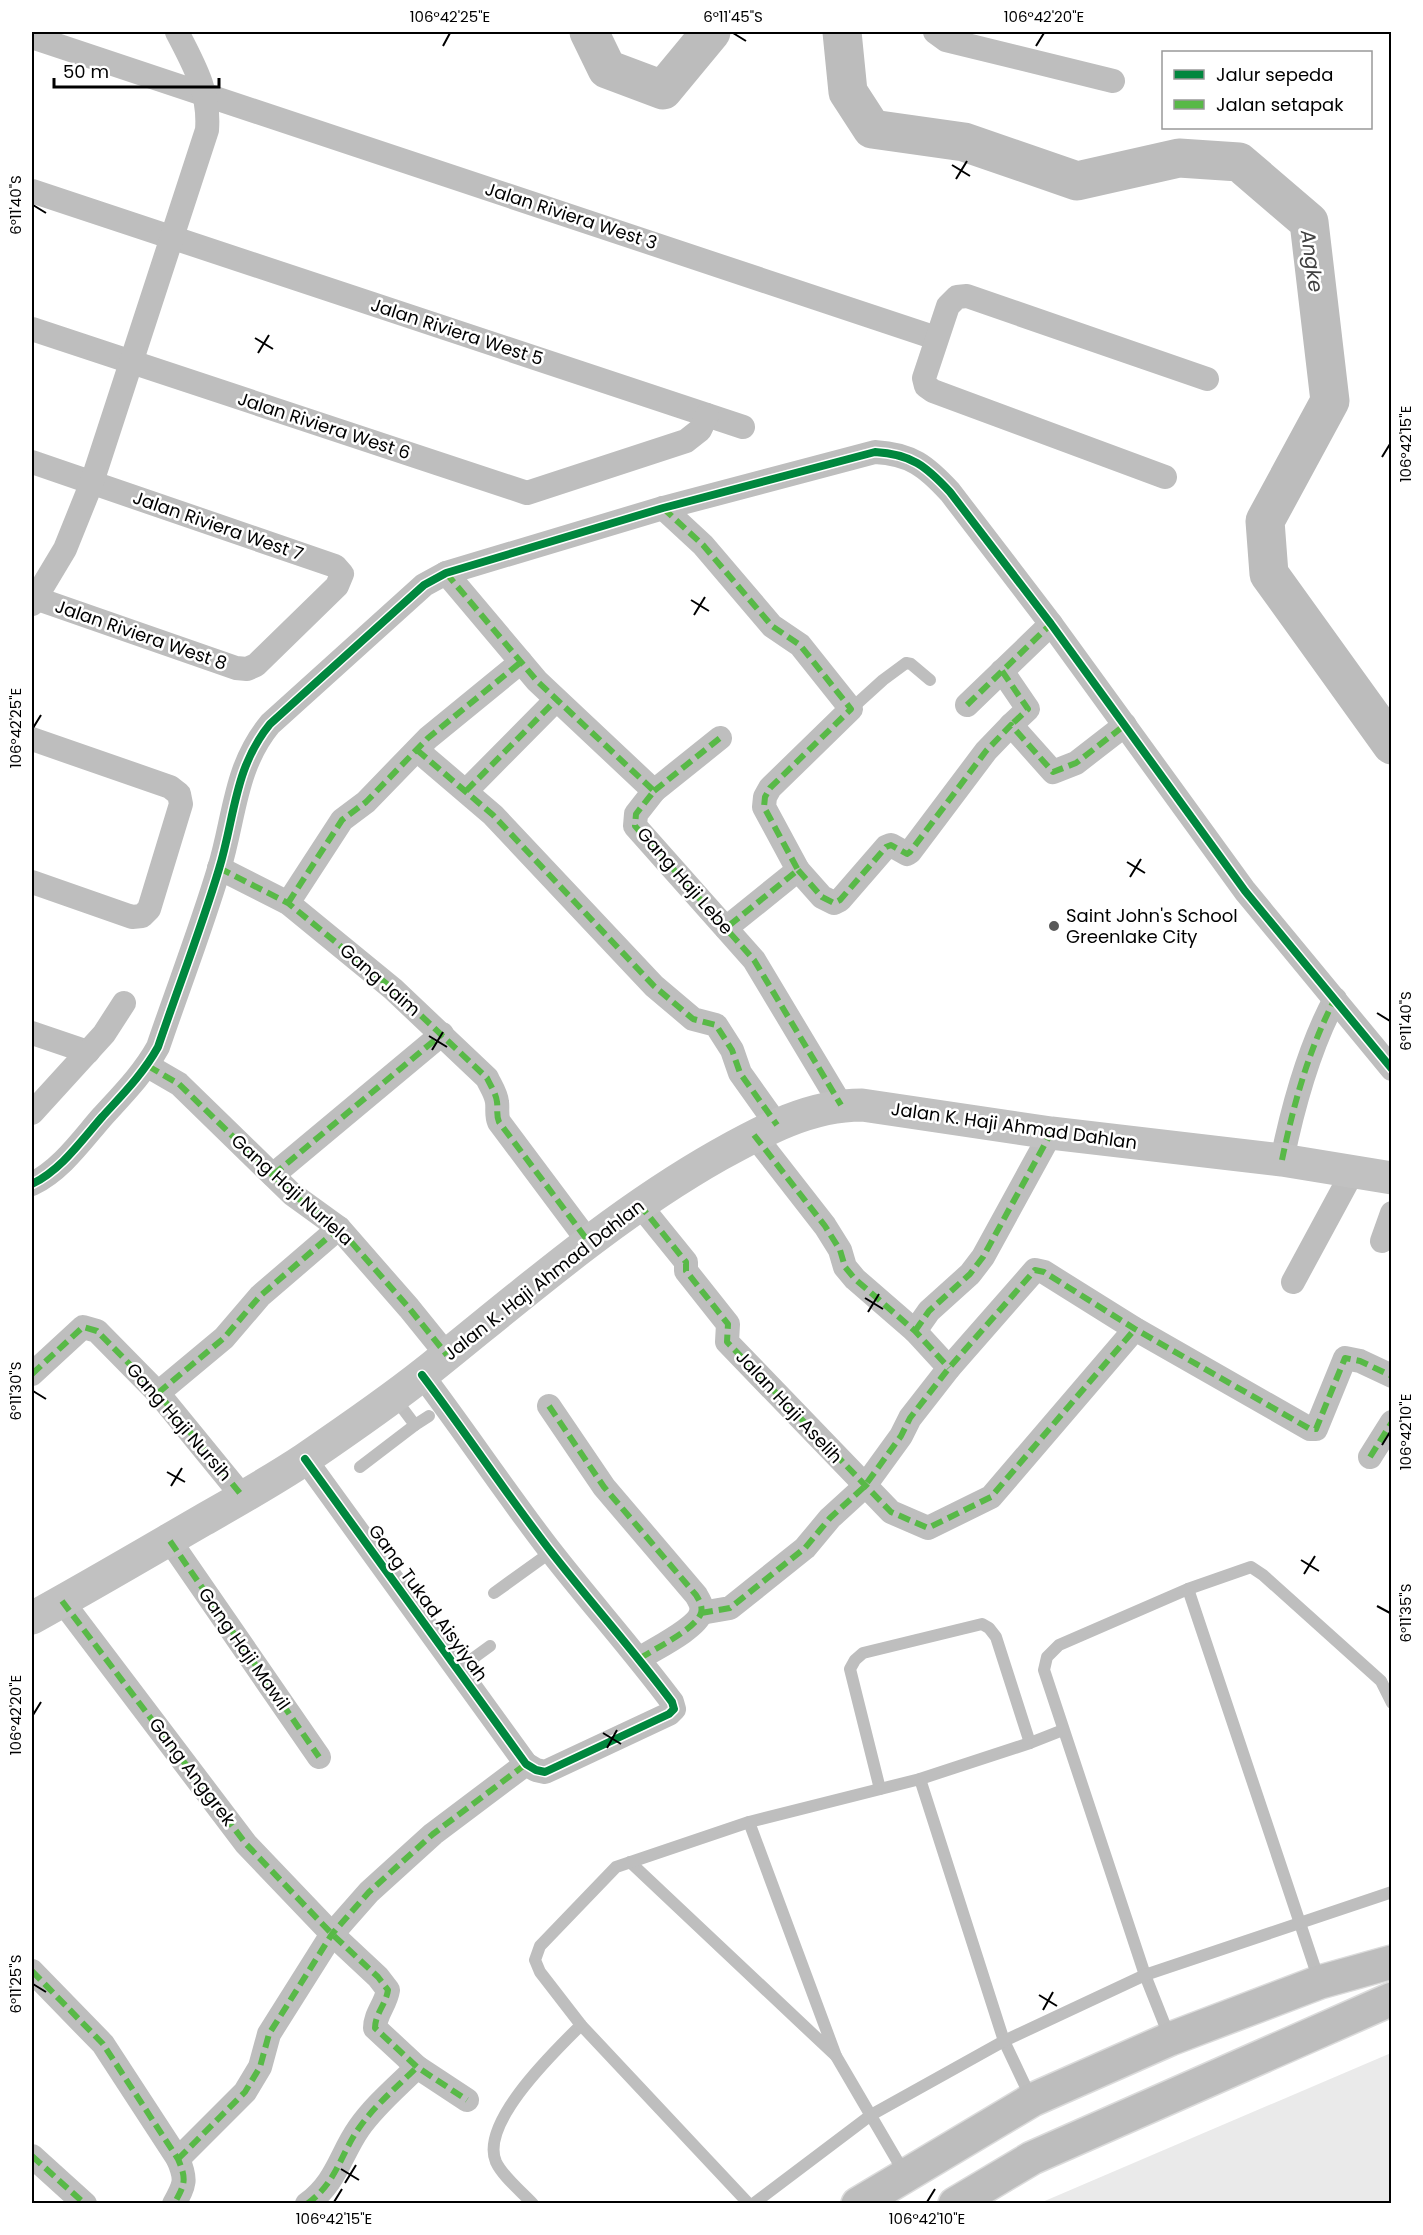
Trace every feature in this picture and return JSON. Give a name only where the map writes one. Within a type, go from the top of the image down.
[{"type":"main road","name":"Jalan K. Haji Ahmad Dahlan","points":[[32,1617],[170,1541],[305,1459],[422,1375],[588,1241],[639,1204],[698,1166],[765,1130],[813,1112],[841,1105],[862,1105],[1051,1133],[1282,1161],[1392,1178]]},
{"type":"main road","points":[[858,2204],[904,2174],[1032,2100],[1170,2039],[1320,1982],[1392,1962]]},
{"type":"main road","points":[[955,2204],[1032,2158],[1389,2001]]},
{"type":"street","points":[[33,600],[65,549],[92,482],[207,130],[209,113],[206,95],[197,69],[177,32]]},
{"type":"street","points":[[935,32],[946,40],[1113,81]]},
{"type":"street","name":"Jalan Riviera West 3","points":[[32,37],[936,338]]},
{"type":"street","name":"Jalan Riviera West 5","points":[[32,191],[743,427]]},
{"type":"street","points":[[1165,477],[933,391],[926,386],[924,378],[948,306],[957,297],[967,296],[1208,379]]},
{"type":"street","name":"Jalan Riviera West 6","points":[[32,329],[527,493],[686,441],[700,430],[707,415]]},
{"type":"street","points":[[32,1184],[55,1169],[148,1066],[158,1047],[219,868],[243,768],[259,737],[270,724],[424,585],[446,573],[663,508],[875,452],[895,453],[914,461],[938,480],[1051,624],[1245,891],[1392,1069]]},
{"type":"street","name":"Jalan Riviera West 7","points":[[32,462],[335,566],[342,574],[337,586],[256,665],[247,669]]},
{"type":"street","points":[[663,508],[703,545],[772,626],[800,645],[851,709],[770,788],[765,797],[764,807],[798,870],[822,897],[834,903],[840,900],[886,847],[891,845],[907,854],[910,852],[986,751],[1028,709],[1002,671]]},
{"type":"street","points":[[446,573],[556,700],[654,791],[720,738]]},
{"type":"street","name":"Jalan Riviera West 8","points":[[33,600],[236,668],[247,669]]},
{"type":"street","points":[[967,705],[1051,624]]},
{"type":"street","points":[[288,903],[342,820],[366,802],[428,738],[521,662]]},
{"type":"street","points":[[466,790],[556,700]]},
{"type":"street","points":[[1011,725],[1053,772],[1076,763],[1125,725]]},
{"type":"street","points":[[32,739],[170,786],[179,794],[181,804],[149,909],[142,916],[132,917],[32,882]]},
{"type":"street","points":[[417,750],[493,815],[654,986],[693,1019],[716,1025],[732,1050],[765,1130],[840,1250],[845,1267],[855,1279],[915,1331],[949,1368]]},
{"type":"street","name":"Gang Haji Lebe","points":[[654,791],[636,814],[635,825],[754,960],[841,1105]]},
{"type":"street","name":"Gang Jaim","points":[[219,868],[288,903],[393,989],[487,1078],[495,1093],[496,1114],[499,1122],[588,1241]]},
{"type":"street","points":[[726,928],[798,870]]},
{"type":"street","points":[[1282,1161],[1288,1128],[1320,1027],[1335,999]]},
{"type":"street","points":[[32,1113],[104,1034],[124,1003]]},
{"type":"street","points":[[32,1033],[88,1052]]},
{"type":"street","points":[[273,1175],[442,1034]]},
{"type":"street","name":"Gang Haji Nurlela","points":[[148,1066],[179,1084],[292,1194],[339,1228],[447,1355]]},
{"type":"street","points":[[915,1331],[928,1311],[970,1274],[983,1257],[1051,1133]]},
{"type":"street","points":[[1293,1282],[1352,1173]]},
{"type":"street","name":"Jalan Haji Aselih","points":[[639,1204],[686,1262],[686,1271],[728,1324],[728,1342],[891,1512],[928,1528],[991,1497],[1135,1329]]},
{"type":"street","points":[[1382,1241],[1392,1213]]},
{"type":"street","points":[[158,1393],[224,1338],[260,1296],[339,1228]]},
{"type":"street","points":[[701,1613],[730,1608],[805,1548],[830,1518],[864,1486],[902,1436],[910,1418],[949,1368],[1035,1270],[1044,1272],[1135,1329],[1310,1430],[1316,1429],[1345,1358],[1360,1361],[1392,1376]]},
{"type":"street","name":"Gang Haji Nursih","points":[[32,1374],[82,1327],[97,1331],[158,1393],[243,1497]]},
{"type":"street","points":[[178,2159],[244,2092],[260,2067],[269,2034],[332,1934],[369,1892],[433,1834],[525,1764],[545,1772],[669,1714],[674,1709],[672,1702],[639,1659],[551,1552],[422,1375]]},
{"type":"street","points":[[549,1406],[604,1487],[696,1594],[702,1605],[701,1613],[695,1624],[639,1659]]},
{"type":"street","points":[[1370,1457],[1392,1422]]},
{"type":"street","name":"Gang Tukad Aisyiyah","points":[[305,1459],[525,1764]]},
{"type":"street","name":"Gang Haji Mawil","points":[[170,1541],[319,1757]]},
{"type":"street","name":"Gang Anggrek","points":[[62,1601],[246,1844],[332,1934],[378,1977],[388,1990],[387,2001],[375,2019],[375,2028],[417,2067]]},
{"type":"street","points":[[32,1971],[103,2044],[178,2159],[185,2175],[184,2187],[174,2204]]},
{"type":"street","points":[[307,2204],[333,2177],[357,2130],[372,2110],[417,2067],[467,2100]]},
{"type":"street","points":[[32,2156],[85,2204]]},
{"type":"lane","points":[[851,709],[906,663],[911,664],[930,680]]},
{"type":"lane","points":[[394,1396],[415,1425]]},
{"type":"lane","points":[[360,1467],[429,1416]]},
{"type":"lane","points":[[494,1593],[551,1552]]},
{"type":"lane","points":[[1170,2039],[1145,1975],[1063,1730],[1044,1670],[1047,1657],[1059,1645],[1188,1589],[1251,1567],[1263,1575],[1381,1681],[1392,1703]]},
{"type":"lane","points":[[1188,1589],[1320,1982]]},
{"type":"lane","points":[[880,1789],[850,1669],[863,1653],[973,1625],[981,1624],[989,1628],[996,1637],[1030,1743]]},
{"type":"lane","points":[[458,1670],[490,1646]]},
{"type":"lane","points":[[1063,1730],[920,1779],[749,1822],[616,1867],[540,1946],[535,1960],[540,1972],[580,2025],[751,2204],[871,2115],[1004,2041],[1145,1975],[1392,1892]]},
{"type":"lane","points":[[920,1779],[1004,2041],[1032,2100]]},
{"type":"lane","points":[[749,1822],[837,2056],[904,2174]]},
{"type":"lane","points":[[630,1862],[837,2056]]},
{"type":"lane","points":[[533,2204],[496,2162],[493,2147],[506,2112],[529,2079],[580,2025]]},
{"type":"shaded area","points":[[1391,2053],[1391,2203],[1040,2203]]},
{"type":"waterway","name":"Angke","points":[[589,32],[607,69],[663,90],[711,32]]},
{"type":"waterway","name":"Angke","points":[[842,32],[848,92],[872,129],[964,142],[1077,181],[1179,158],[1239,162],[1309,222],[1330,401],[1265,521],[1269,574],[1392,745]]},
{"type":"marked path","points":[[663,508],[703,545],[772,626],[800,645],[851,709],[770,788],[765,797],[764,807],[798,870],[726,928]]},
{"type":"marked path","points":[[446,573],[537,681],[654,791],[636,814],[635,826],[754,960],[841,1105]]},
{"type":"marked path","points":[[967,705],[1051,624]]},
{"type":"marked path","points":[[288,903],[342,820],[366,802],[428,738],[521,662]]},
{"type":"marked path","points":[[1002,671],[1028,709],[1011,725]]},
{"type":"marked path","points":[[466,791],[556,700]]},
{"type":"marked path","points":[[798,870],[822,897],[834,903],[840,900],[886,847],[891,845],[907,854],[910,852],[986,751],[1011,725],[1053,772],[1076,763],[1125,725]]},
{"type":"marked path","points":[[654,791],[720,738]]},
{"type":"marked path","points":[[417,750],[493,815],[654,986],[693,1019],[716,1025],[732,1050],[740,1073],[777,1125]]},
{"type":"marked path","points":[[219,868],[288,903],[393,989],[487,1078],[496,1099],[499,1122],[588,1241]]},
{"type":"marked path","points":[[1282,1160],[1303,1078],[1317,1037],[1335,999]]},
{"type":"marked path","points":[[273,1175],[442,1034]]},
{"type":"marked path","points":[[148,1066],[179,1084],[292,1194],[339,1228],[447,1355]]},
{"type":"marked path","points":[[915,1331],[929,1311],[970,1274],[983,1257],[1051,1133]]},
{"type":"marked path","points":[[754,1135],[825,1226],[840,1250],[845,1267],[855,1279],[915,1331],[949,1368]]},
{"type":"marked path","points":[[639,1204],[686,1262],[686,1271],[728,1324],[727,1342],[891,1512],[928,1528],[991,1497],[1135,1329]]},
{"type":"marked path","points":[[158,1393],[224,1338],[260,1296],[339,1228]]},
{"type":"marked path","points":[[701,1613],[730,1608],[805,1548],[830,1518],[864,1487],[901,1436],[910,1418],[949,1368],[1035,1270],[1044,1272],[1135,1329],[1310,1429],[1316,1429],[1345,1358],[1360,1361],[1392,1376]]},
{"type":"marked path","points":[[32,1374],[83,1327],[97,1331],[158,1393],[243,1497]]},
{"type":"marked path","points":[[549,1406],[604,1487],[696,1595],[700,1603],[701,1613],[691,1626],[639,1659]]},
{"type":"marked path","points":[[1370,1457],[1392,1422]]},
{"type":"marked path","points":[[170,1541],[319,1757]]},
{"type":"marked path","points":[[62,1601],[246,1844],[332,1934],[378,1977],[388,1990],[375,2028],[417,2067],[467,2100]]},
{"type":"marked path","points":[[178,2159],[245,2092],[260,2067],[269,2034],[332,1934],[369,1892],[433,1834],[526,1764]]},
{"type":"marked path","points":[[32,1971],[103,2044],[178,2159],[184,2182],[174,2204]]},
{"type":"marked path","points":[[307,2204],[317,2196],[332,2177],[365,2120],[417,2067]]},
{"type":"marked path","points":[[32,2156],[85,2204]]},
{"type":"cycle path","points":[[32,1184],[52,1171],[70,1154],[132,1084],[158,1047],[212,891],[242,776],[258,741],[270,724],[424,585],[446,573],[663,508],[875,452],[899,455],[917,463],[950,492],[1051,624],[1245,891],[1392,1069]]},
{"type":"cycle path","points":[[305,1459],[526,1764],[545,1772],[669,1714],[674,1709],[672,1702],[552,1553],[422,1375]]},
{"type":"place","name":"Saint John's School Greenlake City","points":[[1054,926]]}]
